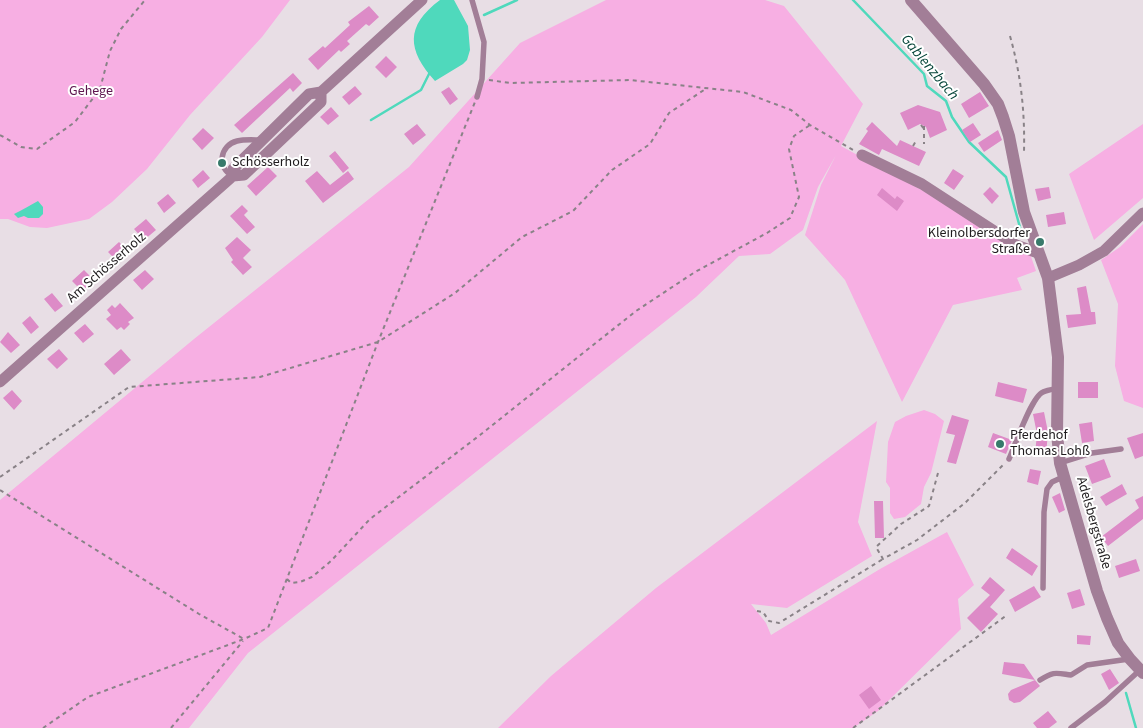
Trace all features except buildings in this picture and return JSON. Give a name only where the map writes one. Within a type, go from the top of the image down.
[{"type":"street","name":"Am Schösserholz","points":[[233,176],[233,169],[309,94],[321,92],[422,0]]},
{"type":"street","name":"Adelsbergstraße","points":[[910,0],[984,84],[998,104],[1009,136],[1024,212],[1048,278],[1058,358],[1057,434],[1060,464],[1097,591],[1107,618],[1118,643],[1141,671]]},
{"type":"street","name":"Am Schösserholz","points":[[0,382],[233,176],[244,175],[320,102],[321,92]]},
{"type":"street","points":[[862,155],[922,184],[1016,245],[1038,253]]},
{"type":"street","points":[[1048,278],[1079,265],[1104,251],[1143,213]]},
{"type":"lane","points":[[472,0],[484,42],[482,79],[477,97]]},
{"type":"lane","points":[[233,176],[227,173],[222,163],[222,155],[228,145],[238,140],[264,139]]},
{"type":"lane","points":[[1009,459],[1028,411],[1038,395],[1042,392],[1059,388]]},
{"type":"lane","points":[[1060,464],[1092,453],[1121,449]]},
{"type":"lane","points":[[1043,588],[1044,512],[1047,489],[1052,482],[1064,477]]},
{"type":"lane","points":[[1040,680],[1049,674],[1057,672],[1072,675],[1087,665],[1130,659]]},
{"type":"lane","points":[[1071,728],[1141,671]]},
{"type":"path","points":[[0,135],[21,147],[37,149],[75,122],[100,89],[110,51],[121,29],[145,0]]},
{"type":"path","points":[[1010,36],[1018,62],[1023,92],[1025,116],[1024,152]]},
{"type":"path","points":[[482,79],[510,83],[630,80],[743,92],[791,110],[810,125],[862,155]]},
{"type":"path","points":[[0,477],[128,387],[260,377],[378,342],[455,293],[522,237],[573,211],[612,170],[650,144],[669,113],[707,88]]},
{"type":"path","points":[[43,728],[88,698],[244,639],[268,628],[378,342],[477,97]]},
{"type":"path","points":[[287,579],[291,583],[300,582],[312,577],[331,561],[370,519],[480,435],[636,310],[695,272],[790,218],[799,197],[789,149],[794,136],[810,125]]},
{"type":"path","points":[[923,127],[924,144]]},
{"type":"path","points":[[913,146],[916,140]]},
{"type":"path","points":[[757,611],[762,612],[769,621],[779,623],[917,540],[965,503],[1009,459]]},
{"type":"path","points":[[883,559],[876,547],[901,524],[929,506],[938,473]]},
{"type":"path","points":[[0,490],[200,614],[244,639]]},
{"type":"path","points":[[853,728],[1006,615]]},
{"type":"path","points":[[171,728],[244,639]]},
{"type":"green space","name":"Gehege","points":[[0,0],[290,0],[262,37],[190,115],[147,169],[112,202],[89,219],[47,228],[30,227],[8,219],[0,219]]},
{"type":"green space","points":[[606,0],[765,0],[784,6],[863,104],[841,146],[1028,248],[1036,271],[1017,278],[1022,290],[953,305],[902,402],[845,280],[805,235],[821,185],[836,155],[818,187],[803,230],[770,254],[739,256],[696,297],[248,653],[189,728],[0,728],[0,500],[194,339],[409,167],[520,43]]},
{"type":"green space","points":[[1143,124],[1143,198],[1094,240],[1069,174]]},
{"type":"green space","points":[[1143,224],[1143,408],[1124,401],[1115,366],[1118,304],[1101,260],[1120,247]]},
{"type":"green space","points":[[924,410],[935,414],[944,421],[931,473],[924,487],[921,504],[905,517],[894,519],[890,513],[890,488],[886,482],[888,442],[895,422]]},
{"type":"green space","points":[[877,421],[858,522],[872,556],[787,608],[751,604],[766,623],[771,635],[880,569],[947,532],[974,585],[958,599],[961,629],[878,711],[853,728],[498,728],[551,676],[656,588]]},
{"type":"shaded area","points":[[440,0],[454,0],[468,26],[470,50],[467,60],[463,64],[435,81],[419,59],[414,39],[421,19]]},
{"type":"shaded area","points":[[38,201],[43,207],[43,214],[39,218],[24,216],[18,218],[14,214],[20,211]]},
{"type":"waterway","points":[[484,15],[517,0]]},
{"type":"waterway","name":"Gablenzbach","points":[[853,0],[924,74],[927,86],[946,101],[952,117],[969,142],[1006,177],[1021,231]]},
{"type":"waterway","points":[[371,120],[421,90],[430,72]]},
{"type":"waterway","name":"Gablenzbach","points":[[1126,693],[1136,728]]},
{"type":"place","name":"Schösserholz","points":[[222,163]]},
{"type":"place","name":"Kleinolbersdorfer Straße","points":[[1040,242]]},
{"type":"place","name":"Pferdehof Thomas Lohß","points":[[1000,444]]}]
